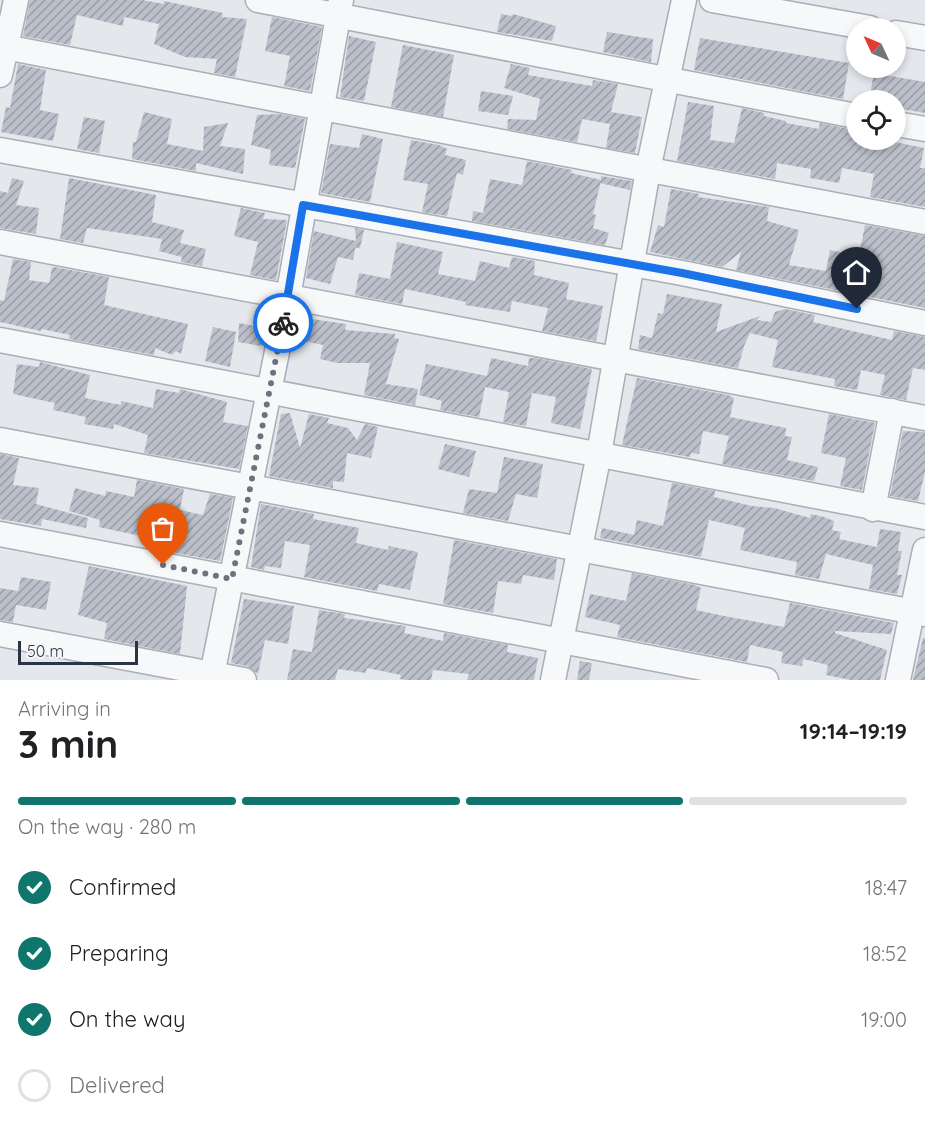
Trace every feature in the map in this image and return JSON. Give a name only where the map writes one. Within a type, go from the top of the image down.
[{"type":"street","points":[[0,75],[4,46],[16,0]]},
{"type":"street","points":[[258,0],[339,8],[668,80],[846,114]]},
{"type":"street","points":[[553,680],[559,641],[599,454],[648,170],[684,0]]},
{"type":"street","points":[[712,0],[846,24]]},
{"type":"street","points":[[212,677],[288,297],[339,8]]},
{"type":"street","points":[[906,35],[925,38]]},
{"type":"street","points":[[4,46],[158,75],[322,110],[925,222]]},
{"type":"street","points":[[906,126],[925,129]]},
{"type":"street","points":[[0,150],[630,264],[925,323]]},
{"type":"street","points":[[0,242],[925,418]]},
{"type":"street","points":[[0,340],[599,454],[873,509],[925,517]]},
{"type":"street","points":[[873,509],[892,411]]},
{"type":"street","points":[[0,440],[919,613]]},
{"type":"street","points":[[0,534],[766,680]]},
{"type":"street","points":[[898,680],[919,613],[925,550]]},
{"type":"street","points":[[0,634],[212,677],[243,680]]},
{"type":"building","points":[[30,0],[142,0],[164,4],[164,1],[223,13],[222,17],[247,19],[235,77],[214,73],[217,59],[185,57],[154,44],[159,24],[124,17],[123,26],[77,15],[70,45],[23,36]]},
{"type":"building","points":[[501,14],[512,16],[513,14],[556,26],[552,41],[497,32]]},
{"type":"building","points":[[272,17],[322,27],[310,91],[284,86],[290,56],[265,51]]},
{"type":"building","points":[[607,32],[653,39],[651,62],[603,52]]},
{"type":"building","points":[[349,36],[376,42],[364,101],[340,97]]},
{"type":"building","points":[[700,38],[846,62],[846,78],[843,99],[694,70]]},
{"type":"building","points":[[403,45],[454,55],[443,117],[391,107]]},
{"type":"building","points":[[18,64],[46,70],[40,110],[59,114],[53,141],[1,132],[6,107],[10,108]]},
{"type":"building","points":[[511,64],[530,68],[528,75],[592,86],[593,80],[618,84],[611,112],[642,117],[635,153],[606,148],[610,124],[582,119],[577,142],[507,129],[508,119],[536,120],[540,99],[504,88]]},
{"type":"building","points":[[873,78],[902,78],[925,82],[925,113],[906,110],[906,90],[871,90]]},
{"type":"building","points":[[481,91],[513,96],[508,115],[478,111]]},
{"type":"building","points":[[688,102],[714,106],[710,140],[734,143],[742,108],[764,113],[764,116],[786,121],[786,123],[819,129],[820,123],[846,128],[846,150],[906,150],[906,144],[924,148],[920,168],[925,168],[925,207],[870,197],[874,174],[842,168],[839,183],[810,178],[811,169],[777,163],[775,179],[677,161]]},
{"type":"building","points":[[144,112],[172,119],[167,144],[203,151],[204,127],[228,123],[220,146],[245,149],[243,174],[196,163],[196,171],[132,159],[133,142],[136,142]]},
{"type":"building","points":[[279,114],[305,119],[295,168],[269,165],[271,150],[251,145],[257,115]]},
{"type":"building","points":[[84,117],[105,121],[99,153],[77,149]]},
{"type":"building","points":[[362,134],[383,139],[370,202],[321,193],[330,144],[359,148]]},
{"type":"building","points":[[411,140],[439,145],[447,149],[445,155],[466,160],[463,175],[457,173],[447,216],[422,212],[428,184],[403,180]]},
{"type":"building","points":[[527,161],[572,170],[571,173],[601,180],[601,176],[632,181],[630,190],[600,183],[593,214],[596,215],[593,228],[609,233],[605,245],[472,221],[473,211],[483,213],[490,179],[522,185]]},
{"type":"building","points":[[12,178],[24,181],[16,205],[39,208],[36,234],[0,228],[0,191],[8,193]]},
{"type":"building","points":[[69,178],[156,195],[152,222],[184,230],[180,243],[206,249],[202,266],[181,262],[182,257],[159,251],[162,239],[87,228],[83,243],[60,239]]},
{"type":"building","points":[[671,189],[699,194],[698,197],[769,207],[767,221],[799,230],[789,265],[826,271],[830,250],[859,256],[865,225],[925,236],[925,308],[736,270],[741,252],[722,267],[650,252],[658,225],[664,227]]},
{"type":"building","points":[[241,208],[265,213],[263,219],[287,220],[276,280],[250,275],[258,242],[234,236]]},
{"type":"building","points":[[355,228],[364,230],[360,248],[356,248],[356,244],[353,260],[338,257],[330,284],[306,278],[314,231],[356,241]]},
{"type":"building","points":[[397,242],[443,252],[438,274],[475,281],[480,261],[509,268],[512,257],[535,261],[534,275],[569,283],[566,299],[603,306],[596,341],[542,331],[548,308],[512,301],[510,312],[465,305],[466,302],[405,289],[402,304],[355,295],[359,273],[390,279]]},
{"type":"building","points":[[13,259],[31,262],[29,280],[49,283],[54,267],[109,277],[104,305],[188,324],[181,354],[176,351],[172,355],[155,348],[154,355],[69,339],[70,335],[0,322],[0,300],[4,301]]},
{"type":"building","points":[[667,294],[722,304],[716,332],[760,316],[757,320],[771,322],[775,312],[785,309],[815,315],[813,322],[892,340],[894,331],[925,337],[925,370],[913,368],[906,400],[880,395],[885,375],[861,370],[857,390],[834,386],[835,379],[772,367],[778,340],[750,333],[738,368],[638,349],[640,335],[652,338],[658,313],[663,314]]},
{"type":"building","points":[[298,317],[346,324],[345,330],[395,334],[394,338],[399,339],[386,384],[418,389],[415,405],[364,395],[370,363],[337,363],[320,359],[323,345],[294,339]]},
{"type":"building","points":[[239,323],[266,328],[262,346],[238,342]]},
{"type":"building","points":[[213,327],[236,332],[230,367],[205,361]]},
{"type":"building","points":[[491,358],[528,366],[529,358],[535,358],[592,369],[580,429],[551,423],[556,397],[532,393],[526,426],[503,422],[509,392],[485,387],[479,417],[440,410],[442,401],[419,395],[426,364],[487,376]]},
{"type":"building","points":[[40,362],[90,375],[85,398],[121,405],[121,401],[153,408],[156,389],[179,393],[180,389],[227,402],[223,422],[248,426],[239,469],[144,453],[148,435],[114,424],[113,429],[84,424],[86,417],[53,410],[55,403],[13,394],[17,364],[39,367]]},
{"type":"building","points":[[637,378],[728,395],[734,398],[730,417],[786,428],[785,436],[792,437],[787,460],[818,467],[814,481],[722,464],[729,436],[703,431],[699,454],[691,453],[690,457],[622,445]]},
{"type":"building","points":[[290,413],[300,448],[309,414],[329,418],[327,423],[348,428],[357,440],[365,424],[378,427],[371,458],[347,453],[344,482],[333,481],[333,488],[269,476],[281,414]]},
{"type":"building","points":[[829,414],[875,423],[862,490],[840,486],[846,458],[821,453]]},
{"type":"building","points":[[903,431],[925,432],[925,472],[918,501],[890,496]]},
{"type":"building","points":[[445,444],[476,451],[469,477],[438,469]]},
{"type":"building","points":[[0,454],[19,458],[13,485],[39,488],[36,504],[88,518],[86,528],[42,519],[41,526],[0,519]]},
{"type":"building","points":[[504,457],[543,464],[537,498],[516,494],[508,521],[463,513],[469,489],[497,493]]},
{"type":"building","points":[[137,480],[184,489],[180,510],[203,515],[210,494],[233,498],[220,561],[148,548],[150,538],[99,527],[100,520],[69,511],[75,488],[105,496],[106,491],[134,497]]},
{"type":"building","points":[[672,483],[715,491],[714,497],[752,506],[774,508],[810,518],[811,514],[824,517],[834,521],[832,530],[841,532],[839,539],[877,547],[880,529],[901,532],[898,551],[902,551],[897,575],[902,575],[897,594],[869,589],[873,565],[826,554],[819,579],[795,575],[797,562],[740,550],[745,528],[709,520],[701,557],[600,538],[602,528],[634,535],[637,520],[663,526]]},
{"type":"building","points":[[261,504],[314,514],[313,519],[359,528],[356,543],[388,550],[389,546],[418,552],[410,590],[379,584],[377,591],[304,577],[310,545],[285,541],[281,568],[265,566],[264,570],[251,567]]},
{"type":"building","points":[[454,540],[557,559],[554,580],[523,575],[521,584],[498,581],[493,613],[443,604]]},
{"type":"building","points":[[89,566],[187,586],[180,654],[104,639],[107,623],[78,615]]},
{"type":"building","points":[[632,573],[695,585],[701,588],[696,610],[724,616],[784,627],[790,603],[894,623],[891,634],[835,631],[835,633],[887,650],[880,680],[851,680],[826,675],[828,665],[803,659],[802,666],[781,663],[783,652],[750,645],[747,662],[617,637],[620,625],[585,617],[590,594],[626,601]]},
{"type":"building","points":[[21,577],[51,582],[46,610],[16,605],[13,622],[0,620],[0,588],[18,591]]},
{"type":"building","points":[[244,599],[294,606],[288,644],[265,640],[258,674],[247,666],[231,663]]},
{"type":"building","points":[[319,610],[345,614],[344,618],[406,626],[404,633],[443,641],[444,633],[508,645],[507,652],[538,658],[534,680],[467,680],[469,674],[433,670],[431,680],[407,680],[400,679],[401,675],[367,668],[366,673],[338,669],[335,680],[287,680],[293,649],[312,652]]},
{"type":"building","points":[[923,638],[925,638],[925,680],[913,680]]},
{"type":"building","points":[[580,661],[592,663],[589,680],[577,680]]},
{"type":"way so far","points":[[163,565],[232,579],[283,323]]},
{"type":"route","points":[[283,323],[303,205],[682,273],[857,309]]}]
